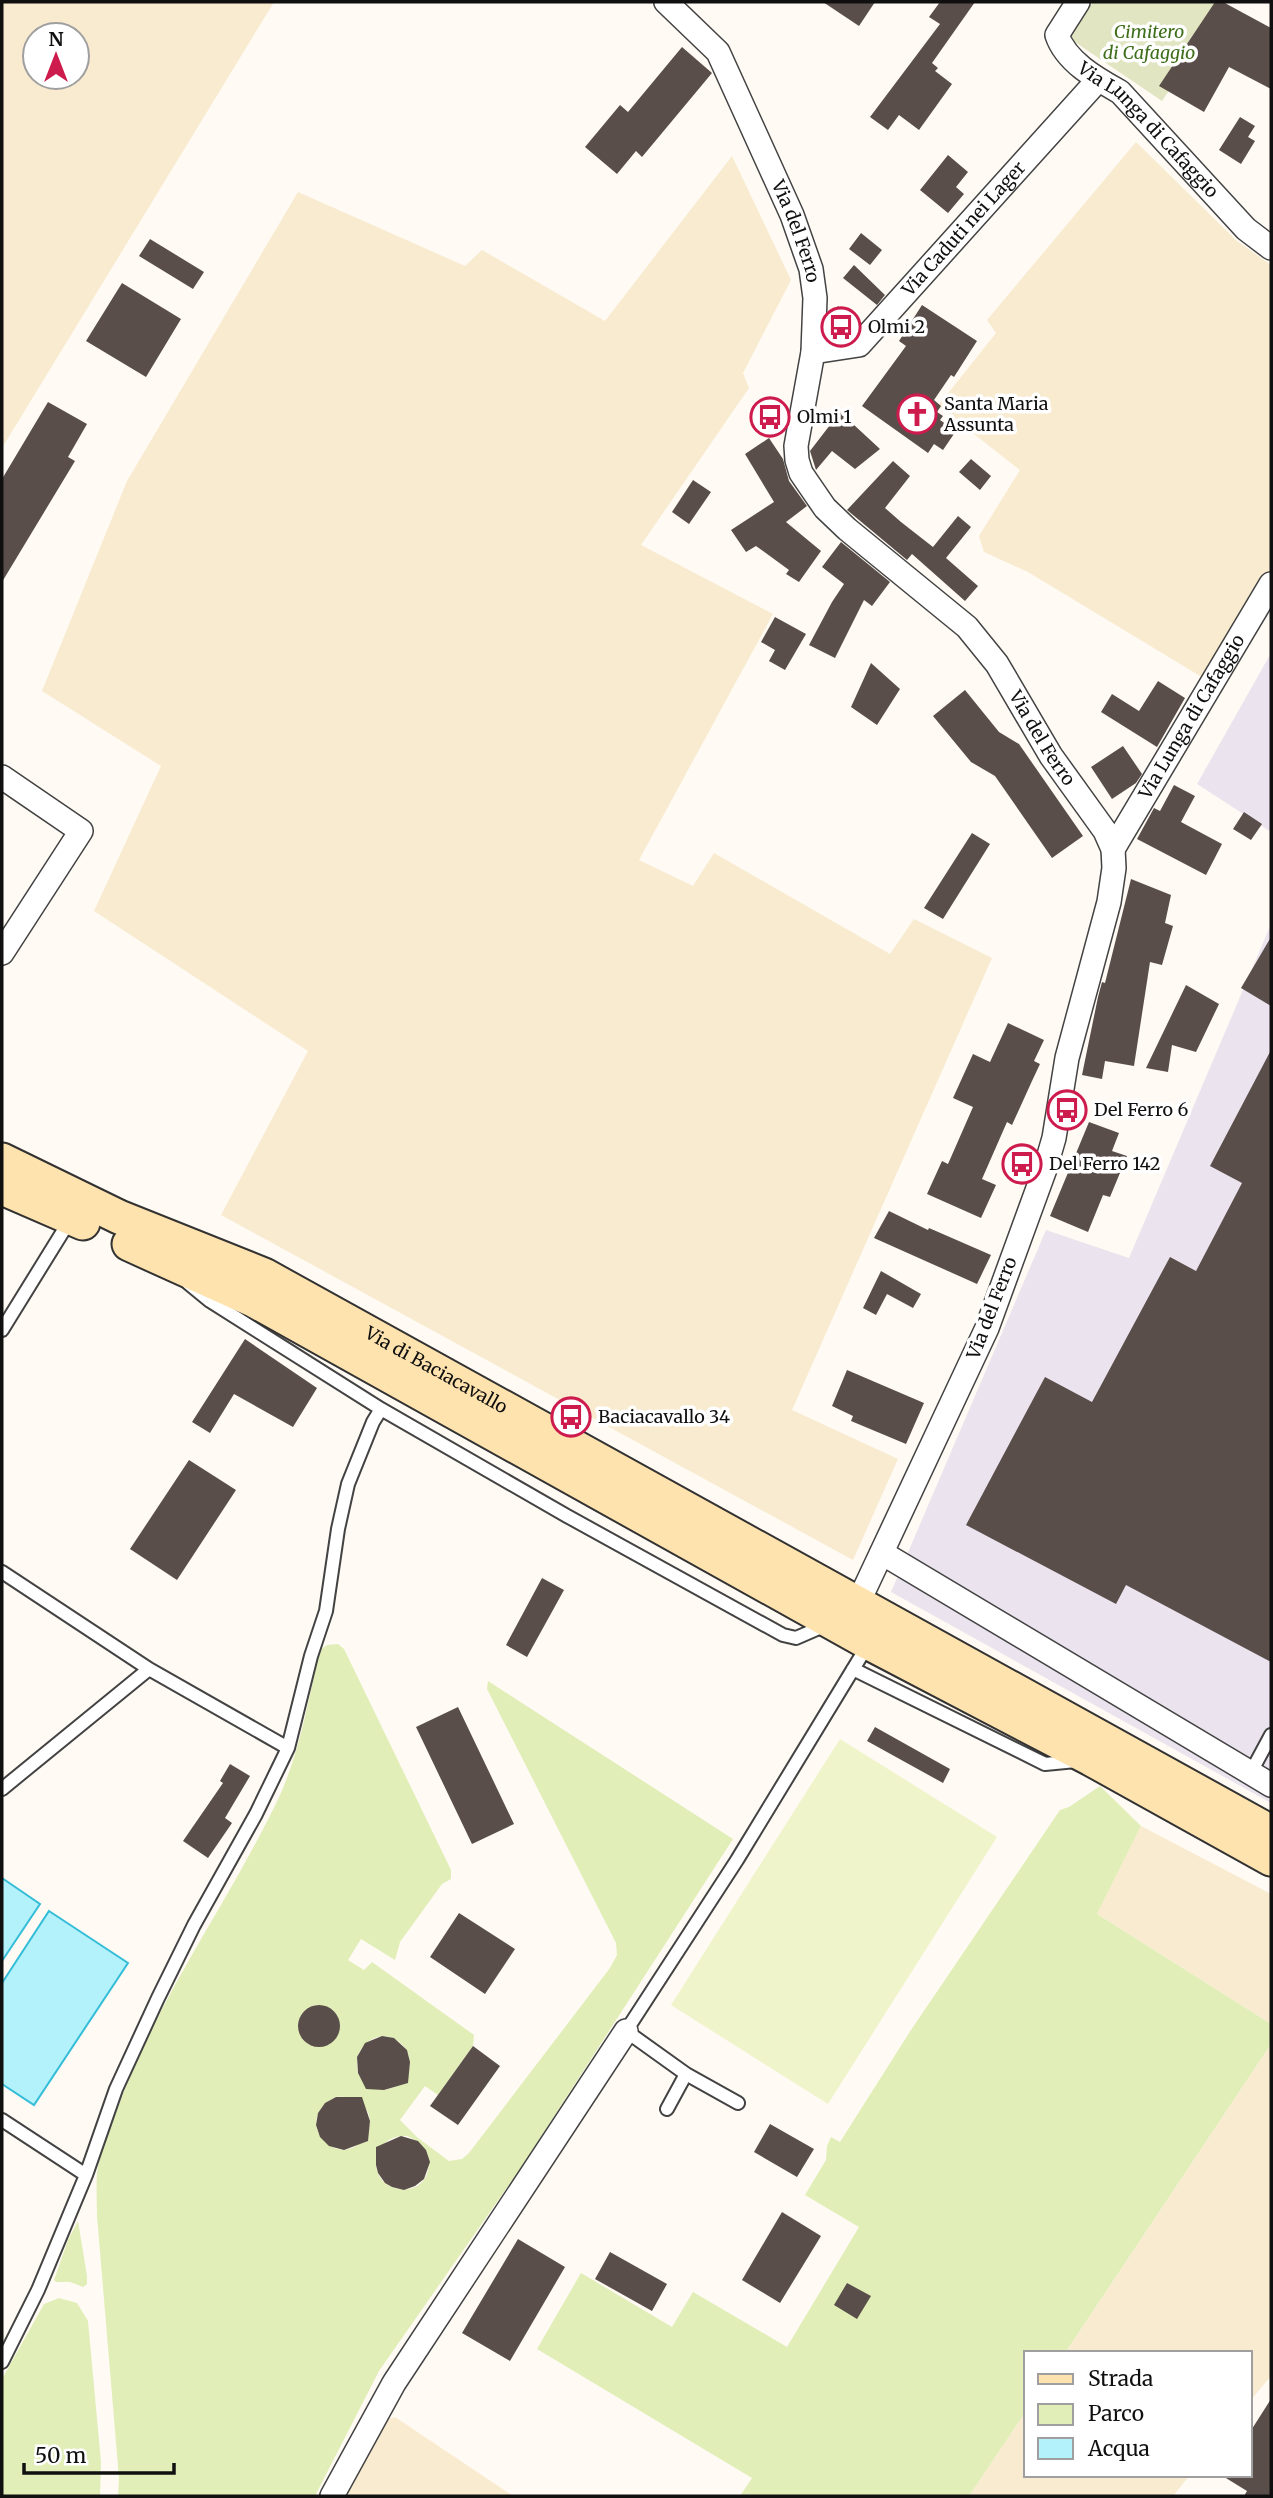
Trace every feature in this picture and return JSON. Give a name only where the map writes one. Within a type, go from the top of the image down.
[{"type":"main road","name":"Via di Baciacavallo","points":[[2,1160],[119,1217],[264,1275],[858,1603]]},
{"type":"main road","name":"Via di Baciacavallo","points":[[2,1188],[255,1301],[832,1623]]},
{"type":"main road","points":[[858,1603],[1271,1832]]},
{"type":"main road","points":[[832,1623],[861,1656],[1091,1759],[1271,1859]]},
{"type":"street","name":"Via del Ferro","points":[[666,2],[718,52],[792,215],[811,269],[815,298],[813,352],[796,446],[801,473],[825,508],[967,627],[997,664],[1051,756],[1105,831],[1113,849],[1114,868],[1109,902],[1068,1058],[1054,1138],[1045,1168],[987,1328],[858,1603]]},
{"type":"street","name":"Via Lunga di Cafaggio","points":[[1077,2],[1057,35],[1066,52],[1098,80],[1120,92],[1246,229],[1271,248]]},
{"type":"street","name":"Via Caduti nei Lager","points":[[859,345],[1098,80]]},
{"type":"street","points":[[813,352],[859,345]]},
{"type":"street","name":"Via Lunga di Cafaggio","points":[[1113,849],[1271,584]]},
{"type":"street","points":[[2,777],[81,831],[2,953]]},
{"type":"street","points":[[882,1553],[1271,1785]]},
{"type":"street","points":[[332,2496],[394,2383],[626,2031]]},
{"type":"lane","points":[[2,1329],[71,1218]]},
{"type":"lane","points":[[163,1259],[210,1301],[381,1409],[567,1516],[783,1635],[796,1638],[832,1623]]},
{"type":"lane","points":[[2,2362],[38,2290],[86,2175],[116,2089],[158,1998],[288,1748],[311,1656],[327,1611],[338,1529],[348,1484],[381,1409]]},
{"type":"lane","points":[[2,1572],[149,1669],[288,1748]]},
{"type":"lane","points":[[738,2103],[686,2074],[626,2031],[737,1860],[861,1656]]},
{"type":"lane","points":[[2,1789],[149,1669]]},
{"type":"lane","points":[[1250,1774],[1271,1735]]},
{"type":"lane","points":[[667,2109],[686,2074]]},
{"type":"lane","points":[[2,2120],[86,2175]]},
{"type":"path","points":[[832,297],[859,345]]},
{"type":"shaded area","points":[[2,2],[274,2],[2,448]]},
{"type":"shaded area","points":[[1136,142],[1237,241],[1271,265],[1271,575],[1210,682],[1028,572],[984,552],[979,536],[1020,470],[938,406],[996,333],[987,320]]},
{"type":"shaded area","points":[[732,156],[791,280],[743,373],[749,388],[641,545],[773,614],[639,860],[693,886],[714,853],[890,954],[914,919],[992,958],[792,1410],[898,1459],[853,1560],[221,1215],[308,1051],[94,911],[161,766],[42,691],[127,481],[298,192],[465,266],[482,250],[605,321]]},
{"type":"shaded area","points":[[1271,653],[1271,832],[1197,784]]},
{"type":"shaded area","points":[[1271,924],[1271,1803],[891,1592],[1046,1230],[1129,1258]]},
{"type":"shaded area","points":[[1141,1826],[1271,1894],[1271,2024],[1097,1914]]},
{"type":"shaded area","points":[[1271,2044],[1271,2376],[1252,2399],[1252,2351],[1066,2351]]},
{"type":"shaded area","points":[[1024,2414],[1024,2477],[1188,2477],[1173,2496],[969,2496]]},
{"type":"shaded area","points":[[395,2417],[513,2496],[341,2496],[385,2420]]},
{"type":"green space","name":"Cimitero di Cafaggio","points":[[1093,2],[1227,2],[1162,101],[1069,38]]},
{"type":"green space","points":[[338,1644],[344,1649],[451,1870],[451,1879],[442,1884],[400,1942],[395,1960],[361,1939],[348,1960],[364,1970],[372,1962],[474,2035],[473,2046],[438,2095],[425,2086],[400,2120],[418,2138],[449,2161],[462,2159],[469,2153],[610,1968],[617,1955],[616,1943],[487,1689],[488,1681],[733,1839],[520,2169],[379,2371],[315,2496],[118,2496],[119,2478],[97,2216],[97,2173],[100,2156],[134,2066],[153,2026],[280,1795],[308,1706],[319,1651],[327,1645]],"holes":[[[316,2005],[333,2010],[340,2025],[334,2040],[324,2046],[314,2046],[307,2042],[298,2027],[305,2011]],[[382,2036],[394,2039],[408,2053],[410,2062],[404,2079],[384,2090],[358,2074],[357,2061],[361,2049]],[[336,2097],[349,2098],[360,2103],[370,2117],[368,2132],[353,2148],[342,2150],[331,2146],[322,2139],[317,2129],[317,2118],[323,2107]],[[407,2136],[424,2149],[428,2158],[426,2176],[420,2184],[412,2188],[389,2186],[381,2179],[377,2170],[379,2151],[385,2143]]]},
{"type":"green space","points":[[840,1739],[997,1837],[828,2104],[671,2005]]},
{"type":"green space","points":[[1100,1786],[1141,1826],[1097,1914],[1271,2024],[1271,2044],[1066,2351],[1024,2351],[1024,2414],[969,2496],[740,2496],[752,2478],[537,2349],[581,2273],[672,2327],[693,2292],[787,2347],[859,2227],[805,2195],[826,2160],[831,2137],[840,2142],[911,2030],[1060,1810]]},
{"type":"green space","points":[[78,2221],[87,2276],[87,2284],[83,2287],[54,2280],[68,2240]]},
{"type":"green space","points":[[59,2298],[77,2303],[88,2321],[101,2462],[100,2496],[2,2496],[2,2379],[44,2304]]},
{"type":"water","points":[[2,1878],[40,1904],[2,1961]]},
{"type":"water","points":[[49,1911],[128,1963],[34,2105],[2,2084],[2,1983]]},
{"type":"building","points":[[823,2],[875,2],[859,26]]},
{"type":"building","points":[[940,2],[975,2],[932,63],[938,68],[935,71],[952,84],[919,130],[899,115],[888,130],[870,117],[940,24],[929,17]]},
{"type":"building","points":[[1215,2],[1223,2],[1271,28],[1271,89],[1229,67],[1204,112],[1159,86]]},
{"type":"building","points":[[682,47],[712,73],[642,157],[636,151],[617,174],[585,147],[620,105],[628,112]]},
{"type":"building","points":[[1240,117],[1255,126],[1248,137],[1255,141],[1241,164],[1219,150]]},
{"type":"building","points":[[948,155],[968,172],[956,187],[964,194],[948,213],[920,190]]},
{"type":"building","points":[[861,233],[882,250],[870,265],[849,249]]},
{"type":"building","points":[[150,239],[204,272],[193,289],[139,256]]},
{"type":"building","points":[[854,265],[885,295],[877,305],[843,278]]},
{"type":"building","points":[[122,283],[181,319],[146,377],[86,341]]},
{"type":"building","points":[[922,305],[977,341],[954,377],[951,375],[934,400],[941,406],[937,412],[943,416],[940,420],[956,431],[943,450],[934,444],[928,453],[862,406],[906,346],[899,341]]},
{"type":"building","points":[[48,402],[87,424],[68,457],[75,461],[2,582],[2,479]]},
{"type":"building","points":[[840,412],[880,449],[855,469],[832,451],[816,470],[810,451]]},
{"type":"building","points":[[769,438],[783,459],[789,481],[807,506],[786,522],[821,551],[799,582],[786,574],[789,570],[756,546],[746,552],[731,530],[774,502],[745,454]]},
{"type":"building","points":[[971,459],[991,476],[980,490],[959,472]]},
{"type":"building","points":[[893,461],[910,476],[885,508],[901,522],[933,547],[958,516],[971,527],[946,558],[978,586],[965,601],[912,554],[907,560],[847,510]]},
{"type":"building","points":[[693,480],[711,492],[689,524],[672,512]]},
{"type":"building","points":[[841,542],[890,582],[872,606],[864,600],[835,658],[809,645],[844,584],[822,567]]},
{"type":"building","points":[[775,617],[806,634],[785,670],[769,661],[775,650],[761,642]]},
{"type":"building","points":[[871,663],[900,689],[877,725],[851,707]]},
{"type":"building","points":[[1158,681],[1185,698],[1157,747],[1101,712],[1112,694],[1139,711]]},
{"type":"building","points":[[965,690],[999,732],[1019,744],[1083,836],[1052,858],[995,776],[971,762],[933,716]]},
{"type":"building","points":[[1123,746],[1142,774],[1136,783],[1112,799],[1091,767]]},
{"type":"building","points":[[1174,785],[1195,796],[1181,822],[1222,844],[1206,875],[1137,839],[1154,808],[1160,811]]},
{"type":"building","points":[[1244,812],[1262,824],[1251,840],[1233,829]]},
{"type":"building","points":[[972,833],[990,844],[943,919],[924,908]]},
{"type":"building","points":[[1131,879],[1171,895],[1165,923],[1173,926],[1162,965],[1150,962],[1134,1066],[1105,1061],[1102,1079],[1082,1075],[1098,997],[1102,982],[1105,983]]},
{"type":"building","points":[[1271,937],[1271,1006],[1241,988]]},
{"type":"building","points":[[1186,985],[1219,1004],[1196,1052],[1172,1045],[1168,1072],[1146,1068]]},
{"type":"building","points":[[1008,1023],[1044,1040],[1034,1061],[1040,1064],[1012,1125],[1007,1122],[982,1179],[996,1185],[981,1218],[927,1194],[942,1161],[948,1164],[973,1107],[953,1098],[973,1054],[990,1062]]},
{"type":"building","points":[[1271,1050],[1271,1662],[1126,1585],[1116,1604],[966,1525],[1045,1377],[1092,1402],[1170,1257],[1196,1271],[1242,1183],[1210,1166]]},
{"type":"building","points":[[1089,1122],[1119,1133],[1112,1151],[1127,1156],[1110,1197],[1103,1195],[1088,1232],[1050,1216]]},
{"type":"building","points":[[889,1211],[991,1255],[977,1284],[874,1238]]},
{"type":"building","points":[[881,1271],[921,1294],[913,1308],[887,1294],[876,1315],[863,1308]]},
{"type":"building","points":[[245,1339],[317,1388],[293,1427],[234,1394],[210,1433],[192,1422]]},
{"type":"building","points":[[847,1370],[924,1403],[906,1444],[851,1421],[853,1416],[832,1406]]},
{"type":"building","points":[[189,1460],[236,1490],[177,1580],[130,1549]]},
{"type":"building","points":[[542,1578],[564,1590],[527,1657],[506,1645]]},
{"type":"building","points":[[458,1707],[514,1824],[472,1844],[416,1727]]},
{"type":"building","points":[[875,1727],[950,1769],[943,1783],[867,1741]]},
{"type":"building","points":[[230,1764],[250,1776],[225,1818],[232,1823],[208,1858],[183,1841],[223,1783],[220,1781]]},
{"type":"building","points":[[459,1913],[515,1949],[485,1994],[430,1957]]},
{"type":"building","points":[[319,2005],[334,2011],[340,2026],[334,2041],[319,2047],[304,2041],[298,2026],[304,2011]]},
{"type":"building","points":[[382,2036],[394,2038],[407,2050],[410,2062],[408,2083],[384,2090],[366,2089],[358,2073],[357,2057],[365,2043]]},
{"type":"building","points":[[473,2046],[500,2066],[458,2125],[430,2106]]},
{"type":"building","points":[[336,2097],[362,2097],[370,2121],[368,2141],[344,2150],[329,2146],[320,2137],[316,2125],[318,2113],[325,2103]]},
{"type":"building","points":[[770,2124],[814,2149],[797,2177],[754,2152]]},
{"type":"building","points":[[401,2136],[418,2141],[426,2150],[430,2162],[424,2179],[404,2190],[385,2183],[376,2165],[376,2147]]},
{"type":"building","points":[[782,2212],[821,2236],[780,2303],[742,2280]]},
{"type":"building","points":[[518,2239],[565,2267],[510,2361],[462,2333]]},
{"type":"building","points":[[610,2252],[667,2284],[652,2311],[595,2279]]},
{"type":"building","points":[[847,2283],[871,2296],[857,2319],[834,2305]]},
{"type":"building","points":[[1271,2399],[1271,2496],[1244,2496],[1247,2491],[1224,2477],[1252,2477],[1252,2429]]},
{"type":"place","name":"Olmi 2","points":[[841,327]]},
{"type":"place","name":"Santa Maria Assunta","points":[[917,414]]},
{"type":"place","name":"Olmi 1","points":[[770,417]]},
{"type":"place","name":"Del Ferro 6","points":[[1067,1110]]},
{"type":"place","name":"Del Ferro 142","points":[[1022,1164]]},
{"type":"place","name":"Baciacavallo 34","points":[[571,1417]]}]
